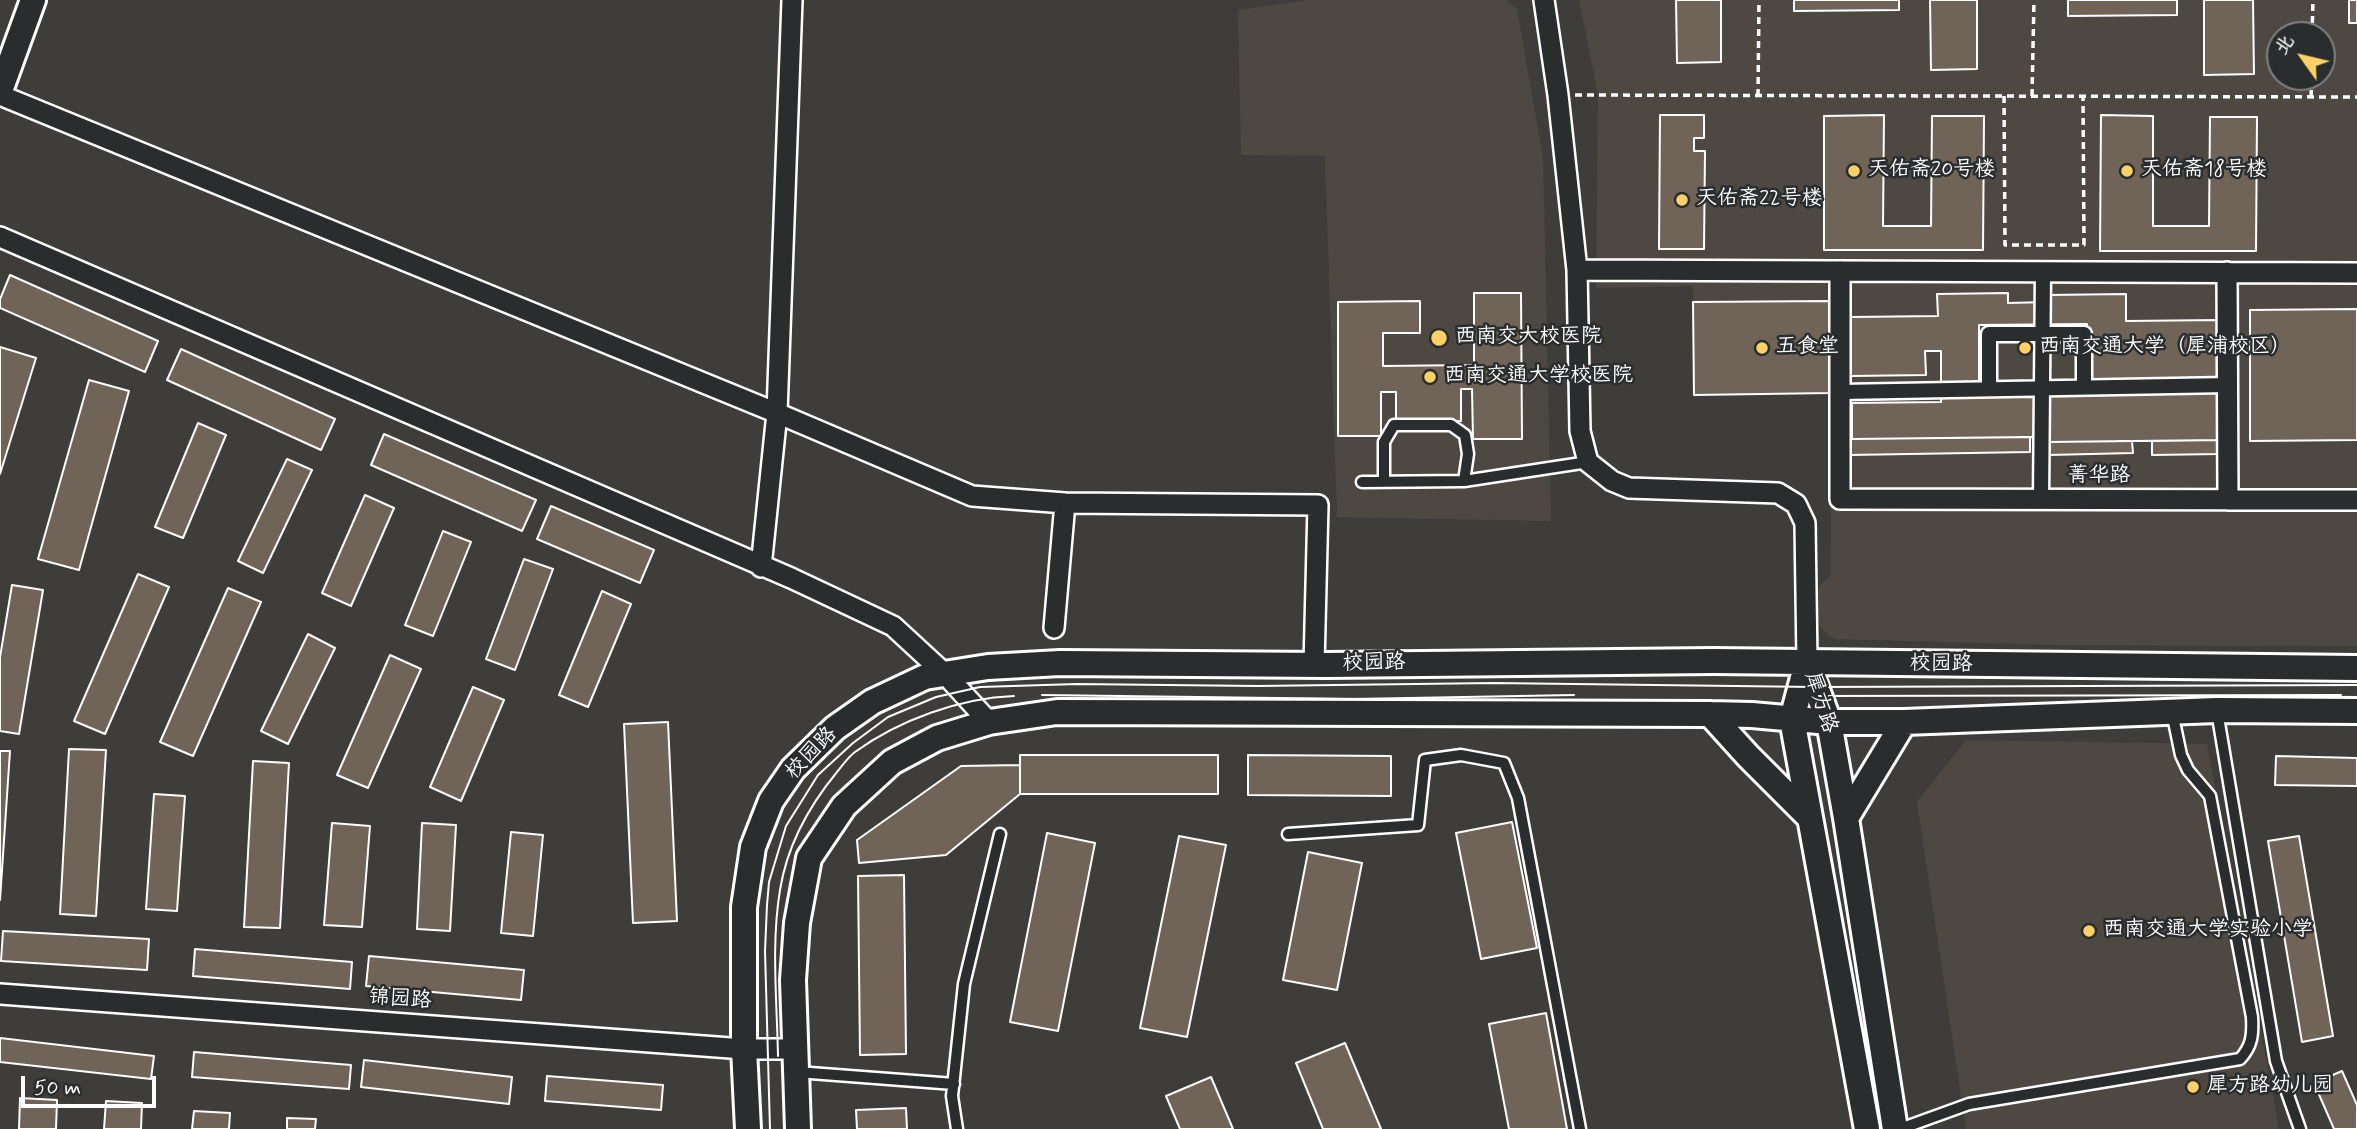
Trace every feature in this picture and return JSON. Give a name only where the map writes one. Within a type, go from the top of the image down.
[{"type":"street","points":[[33,0],[0,93],[972,496],[1065,503],[1318,505],[1314,665]]},
{"type":"street","points":[[761,566],[777,413],[792,0]]},
{"type":"street","points":[[1544,0],[1558,95],[1577,270],[1580,431],[1588,463],[1612,481],[1629,488],[1778,493],[1796,504],[1805,523],[1807,663]]},
{"type":"street","points":[[0,237],[761,566],[893,626],[945,674],[989,722]]},
{"type":"street","points":[[1577,270],[2357,273]]},
{"type":"street","points":[[1840,271],[1841,392],[2228,385]]},
{"type":"street","points":[[2042,500],[2043,271]]},
{"type":"street","points":[[2227,272],[2228,500]]},
{"type":"street","points":[[1989,389],[1989,334],[2084,334],[2084,387]]},
{"type":"street","name":"菁华路","points":[[1841,392],[1840,499],[2357,500]]},
{"type":"street","points":[[1054,628],[1065,503]]},
{"type":"street","name":"校园路","points":[[748,1129],[744,1049],[744,907],[752,846],[771,801],[793,769],[835,728],[873,702],[925,677],[988,667],[1060,663],[1314,665],[1714,661],[2357,668]]},
{"type":"street","name":"犀方路","points":[[1807,663],[1792,719],[1867,1129]]},
{"type":"street","name":"犀方路","points":[[1807,663],[1829,722],[1898,1129]]},
{"type":"street","points":[[798,1129],[793,980],[797,923],[809,858],[844,806],[892,762],[937,738],[989,722],[1057,712],[1710,714],[1829,722],[1904,722],[2217,710],[2357,712]]},
{"type":"street","points":[[1710,714],[1810,818]]},
{"type":"street","points":[[1846,818],[1904,722]]},
{"type":"street","name":"锦园路","points":[[0,994],[744,1049],[797,1061]]},
{"type":"lane","points":[[1384,482],[1384,442],[1394,425],[1451,425],[1465,435],[1468,454],[1464,481]]},
{"type":"lane","points":[[1362,482],[1464,481],[1588,463]]},
{"type":"lane","points":[[2217,710],[2276,1061],[2300,1129]]},
{"type":"lane","points":[[1898,1129],[1969,1104],[2239,1059],[2248,1050],[2253,1037],[2252,1017],[2210,796],[2189,770],[2181,755],[2172,712]]},
{"type":"lane","points":[[1288,834],[1418,825],[1425,760],[1461,755],[1504,763],[1518,798],[1580,1129]]},
{"type":"lane","points":[[957,1129],[952,1096],[964,984],[999,834]]},
{"type":"lane","points":[[797,1061],[954,1084]]},
{"type":"path","points":[[1758,96],[1759,0]]},
{"type":"path","points":[[2032,96],[2034,0]]},
{"type":"path","points":[[2312,21],[2313,0]]},
{"type":"path","points":[[2311,91],[2311,97]]},
{"type":"path","points":[[1558,95],[2357,97]]},
{"type":"path","points":[[2004,96],[2005,245],[2084,245],[2083,97]]},
{"type":"shaded area","name":"西南交大校医院","points":[[1310,0],[1506,0],[1517,9],[1543,158],[1551,521],[1337,517],[1325,156],[1241,155],[1238,10]]},
{"type":"shaded area","name":"西南交通大学（犀浦校区）","points":[[1579,0],[2357,0],[2357,646],[2057,645],[1836,639],[1829,636],[1819,625],[1816,595],[1820,585],[1831,576],[1830,393],[1694,395],[1693,286],[1596,288],[1598,95]]},
{"type":"shaded area","name":"西南交通大学实验小学","points":[[1966,740],[2207,744],[2279,1129],[1966,1129],[1917,802]]},
{"type":"building","points":[[1676,0],[1721,0],[1721,62],[1677,63]]},
{"type":"building","points":[[1794,0],[1899,0],[1899,10],[1794,11]]},
{"type":"building","points":[[1930,0],[1977,0],[1977,69],[1931,70]]},
{"type":"building","points":[[2068,0],[2177,0],[2177,15],[2068,16]]},
{"type":"building","points":[[2204,0],[2253,0],[2254,74],[2204,75]]},
{"type":"building","points":[[2349,0],[2357,0],[2357,23],[2349,23]]},
{"type":"building","name":"天佑斋22号楼","points":[[1660,115],[1704,115],[1704,138],[1694,138],[1694,151],[1705,151],[1704,249],[1659,249]]},
{"type":"building","name":"天佑斋20号楼","points":[[1884,115],[1883,226],[1931,226],[1932,116],[1984,116],[1983,250],[1824,250],[1824,116]]},
{"type":"building","name":"天佑斋18号楼","points":[[2101,115],[2153,116],[2153,226],[2209,226],[2210,117],[2257,117],[2256,251],[2100,251]]},
{"type":"building","points":[[10,275],[158,341],[145,372],[0,308],[0,299]]},
{"type":"building","name":"西南交通大学校医院","points":[[1474,293],[1521,293],[1522,439],[1473,439],[1472,389],[1461,389],[1461,421],[1396,422],[1396,392],[1381,392],[1381,436],[1338,436],[1338,302],[1420,301],[1420,333],[1383,333],[1383,366],[1474,365]]},
{"type":"building","points":[[2008,293],[2008,303],[2048,302],[2048,295],[2126,294],[2126,321],[2219,320],[2220,440],[2048,442],[2040,437],[1852,439],[1852,403],[1941,402],[1941,351],[1925,351],[1926,375],[1851,376],[1851,317],[1938,316],[1937,294]],"holes":[[[2087,324],[2087,394],[1979,395],[1979,325]]]},
{"type":"building","name":"五食堂","points":[[1829,301],[1830,393],[1694,395],[1693,302]]},
{"type":"building","points":[[2357,309],[2357,440],[2250,441],[2250,310]]},
{"type":"building","points":[[0,347],[36,358],[0,474]]},
{"type":"building","points":[[181,349],[335,419],[321,450],[167,380]]},
{"type":"building","points":[[89,380],[129,391],[79,570],[38,559]]},
{"type":"building","points":[[198,423],[226,435],[183,538],[155,527]]},
{"type":"building","points":[[384,434],[536,500],[522,531],[371,465]]},
{"type":"building","points":[[2030,437],[2030,452],[1849,455],[1849,440],[1852,439]]},
{"type":"building","points":[[2220,440],[2219,454],[2152,455],[2152,441]]},
{"type":"building","points":[[2132,441],[2133,453],[2048,455],[2048,442]]},
{"type":"building","points":[[287,459],[312,470],[263,573],[238,561]]},
{"type":"building","points":[[365,495],[394,508],[351,606],[322,593]]},
{"type":"building","points":[[551,506],[654,550],[640,583],[537,539]]},
{"type":"building","points":[[443,531],[471,542],[433,636],[405,625]]},
{"type":"building","points":[[524,559],[553,569],[515,670],[486,659]]},
{"type":"building","points":[[138,574],[169,587],[105,734],[74,721]]},
{"type":"building","points":[[12,585],[43,590],[19,734],[0,731],[0,657]]},
{"type":"building","points":[[228,588],[261,602],[193,756],[160,742]]},
{"type":"building","points":[[602,591],[631,604],[588,707],[559,695]]},
{"type":"building","points":[[308,634],[335,648],[288,744],[261,731]]},
{"type":"building","points":[[390,655],[421,669],[368,788],[337,775]]},
{"type":"building","points":[[473,687],[504,700],[461,801],[430,787]]},
{"type":"building","points":[[668,722],[677,921],[633,923],[624,724]]},
{"type":"building","points":[[69,749],[106,750],[96,916],[60,914]]},
{"type":"building","points":[[0,751],[10,751],[0,900]]},
{"type":"building","points":[[1020,755],[1218,755],[1218,794],[1020,794]]},
{"type":"building","points":[[1248,755],[1391,756],[1391,796],[1248,795]]},
{"type":"building","points":[[2276,756],[2357,758],[2357,786],[2275,785]]},
{"type":"building","points":[[253,761],[289,763],[280,928],[244,927]]},
{"type":"building","points":[[1020,765],[1020,794],[946,855],[859,863],[857,840],[961,766]]},
{"type":"building","points":[[154,794],[185,796],[177,911],[146,909]]},
{"type":"building","points":[[1512,822],[1537,948],[1481,959],[1456,833]]},
{"type":"building","points":[[332,823],[370,826],[362,927],[324,925]]},
{"type":"building","points":[[422,823],[456,825],[450,931],[417,929]]},
{"type":"building","points":[[511,832],[543,835],[533,936],[501,933]]},
{"type":"building","points":[[1047,833],[1095,843],[1058,1031],[1010,1022]]},
{"type":"building","points":[[1179,836],[1226,845],[1187,1037],[1140,1028]]},
{"type":"building","points":[[2299,836],[2333,1036],[2302,1042],[2268,841]]},
{"type":"building","points":[[1308,852],[1362,863],[1337,990],[1283,980]]},
{"type":"building","points":[[904,875],[906,1054],[860,1055],[858,876]]},
{"type":"building","points":[[3,931],[149,939],[147,970],[1,961]]},
{"type":"building","points":[[195,949],[352,962],[350,989],[193,976]]},
{"type":"building","points":[[369,956],[524,970],[521,1000],[366,986]]},
{"type":"building","points":[[1546,1013],[1567,1129],[1509,1129],[1489,1024]]},
{"type":"building","points":[[0,1038],[154,1056],[151,1079],[0,1062]]},
{"type":"building","points":[[1345,1043],[1381,1129],[1323,1129],[1296,1063]]},
{"type":"building","points":[[194,1052],[351,1065],[349,1089],[192,1077]]},
{"type":"building","points":[[364,1060],[512,1077],[509,1104],[361,1087]]},
{"type":"building","points":[[2342,1071],[2357,1105],[2357,1129],[2334,1129],[2314,1083]]},
{"type":"building","points":[[547,1076],[663,1085],[661,1110],[545,1101]]},
{"type":"building","points":[[1211,1077],[1233,1129],[1180,1129],[1166,1096]]},
{"type":"building","points":[[20,1098],[57,1100],[56,1129],[19,1129]]},
{"type":"building","points":[[106,1101],[142,1103],[141,1129],[104,1129]]},
{"type":"building","points":[[906,1108],[907,1129],[857,1129],[856,1110]]},
{"type":"building","points":[[194,1111],[230,1113],[229,1129],[192,1129]]},
{"type":"building","points":[[287,1118],[316,1119],[315,1129],[287,1129]]},
{"type":"tram line","points":[[770,1129],[765,951],[767,905],[769,882],[786,826],[818,775],[853,743],[888,717],[936,697],[980,687],[1077,684],[1257,686],[1494,683],[1815,687],[2357,685]]},
{"type":"tram line","points":[[1042,695],[1354,699],[1574,695]]},
{"type":"tram line","points":[[1819,696],[2341,695]]},
{"type":"tram line","points":[[778,1056],[775,952],[780,890],[794,842],[817,799],[852,754],[891,730],[952,706],[1014,696]]},
{"type":"place","name":"天佑斋20号楼","points":[[1854,171]]},
{"type":"place","name":"天佑斋18号楼","points":[[2127,171]]},
{"type":"place","name":"天佑斋22号楼","points":[[1682,200]]},
{"type":"place","name":"西南交大校医院","points":[[1439,338]]},
{"type":"place","name":"五食堂","points":[[1762,348]]},
{"type":"place","name":"西南交通大学（犀浦校区）","points":[[2025,348]]},
{"type":"place","name":"西南交通大学校医院","points":[[1430,377]]},
{"type":"place","name":"西南交通大学实验小学","points":[[2089,931]]},
{"type":"place","name":"犀方路幼儿园","points":[[2193,1087]]}]
